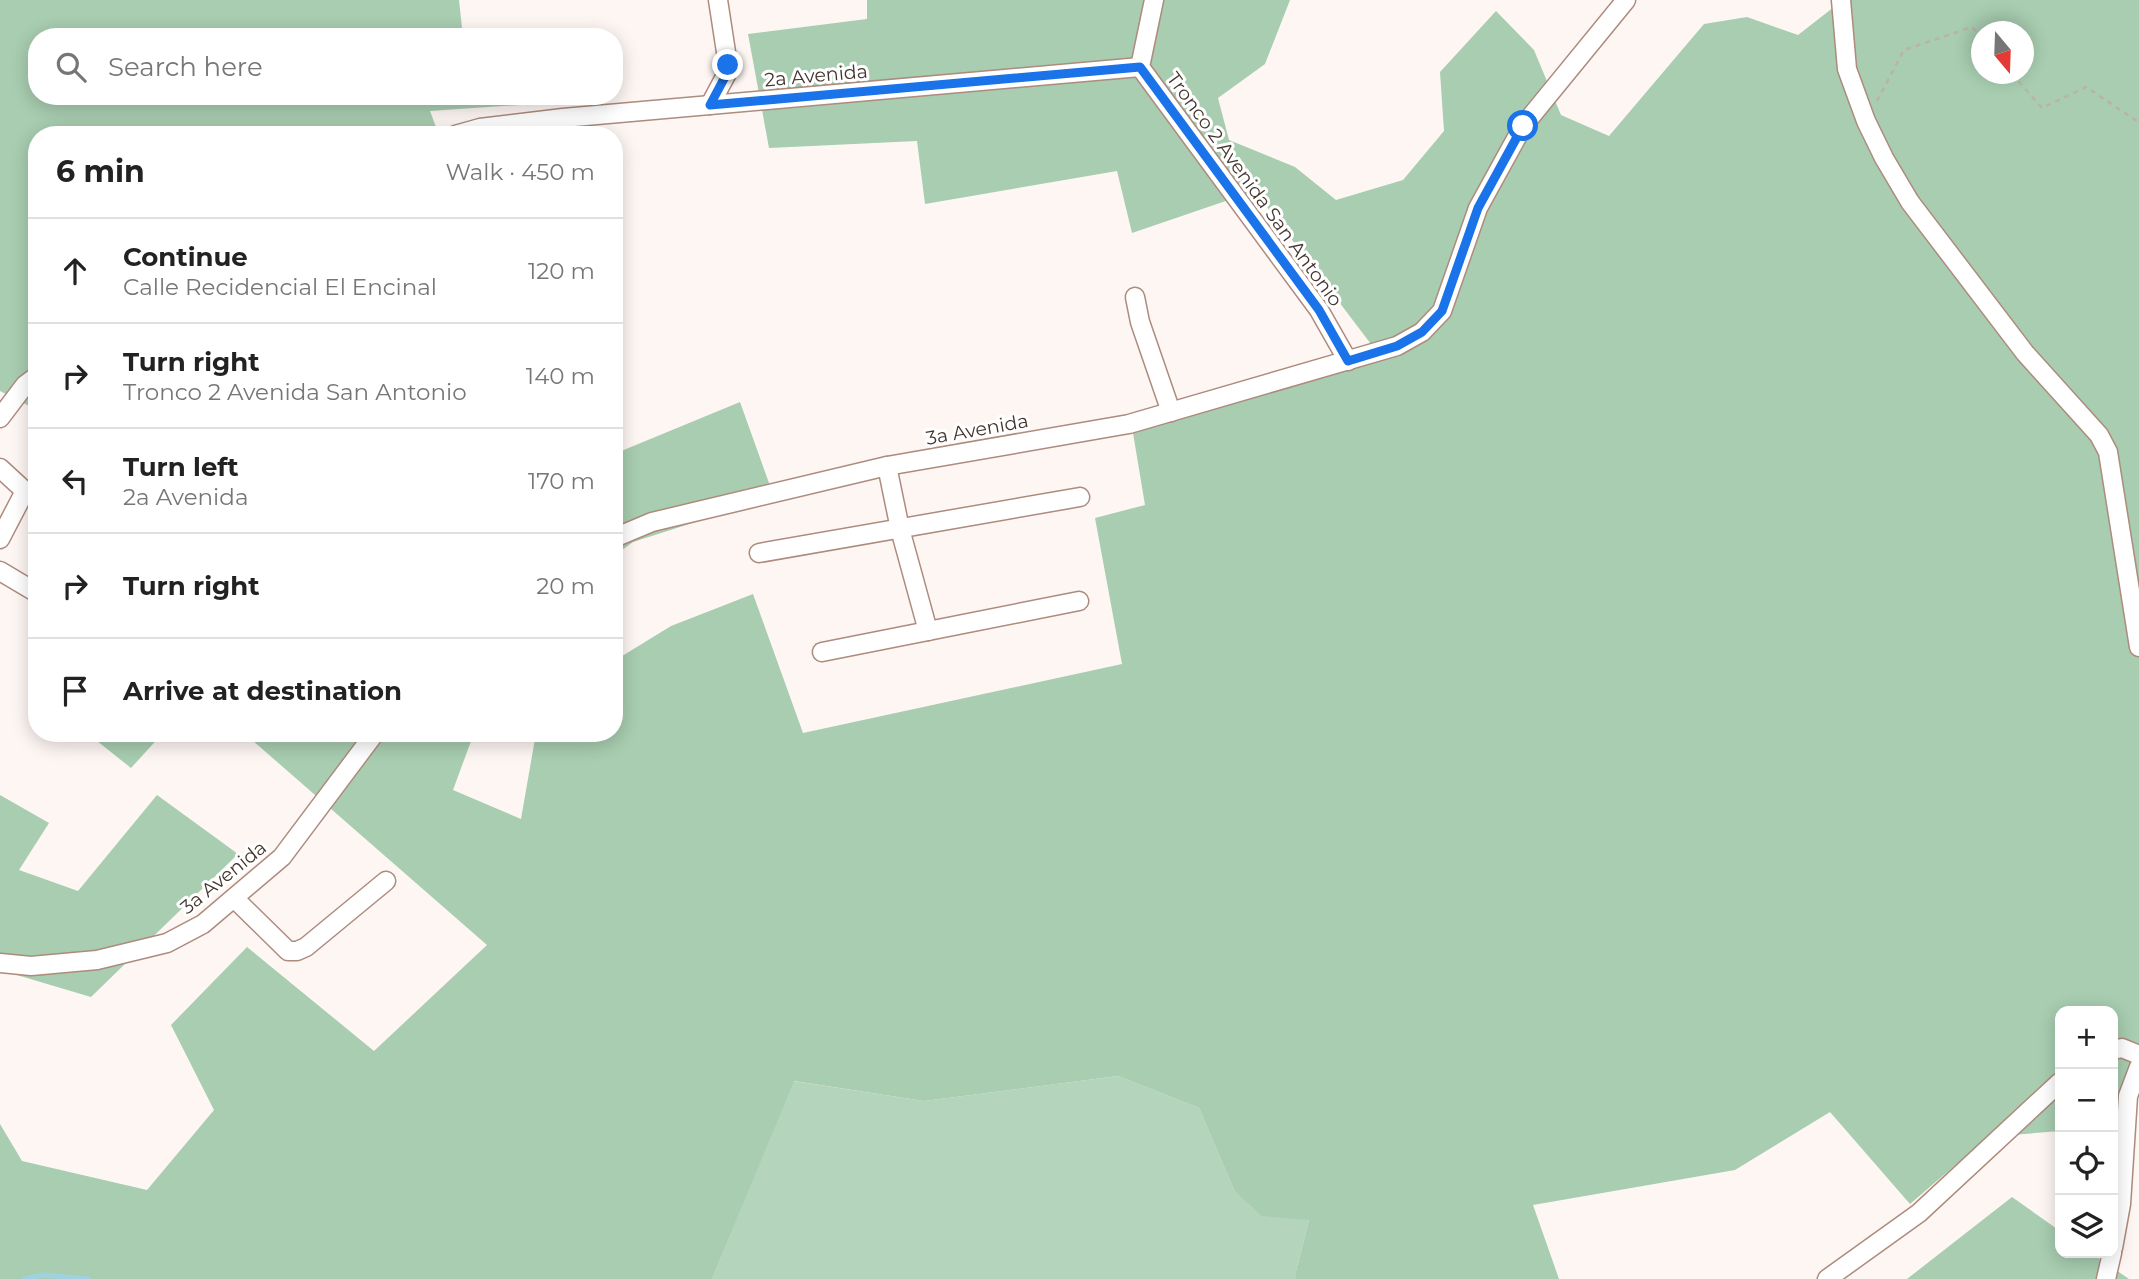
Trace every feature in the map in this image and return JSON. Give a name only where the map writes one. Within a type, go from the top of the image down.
[{"type":"street","points":[[710,105],[726,75],[728,65],[718,0]]},
{"type":"street","name":"Tronco 2 Avenida San Antonio","points":[[1154,0],[1140,67],[1319,310],[1348,361]]},
{"type":"street","name":"3a Avenida","points":[[623,534],[652,522],[887,466],[1129,424],[1397,346],[1422,332],[1442,311],[1478,208],[1523,126],[1626,0]]},
{"type":"street","points":[[1841,0],[1847,69],[1866,121],[1884,158],[1910,202],[2025,353],[2099,435],[2108,452],[2139,647]]},
{"type":"street","name":"2a Avenida","points":[[546,126],[710,105],[1140,67]]},
{"type":"street","points":[[1135,297],[1140,322],[1171,412]]},
{"type":"street","points":[[0,418],[28,383]]},
{"type":"street","points":[[887,466],[900,529],[928,631]]},
{"type":"street","points":[[0,468],[28,482]]},
{"type":"street","points":[[0,540],[28,489]]},
{"type":"street","points":[[759,553],[1080,497]]},
{"type":"street","points":[[0,570],[28,587]]},
{"type":"street","points":[[822,652],[1079,601]]},
{"type":"street","name":"3a Avenida","points":[[0,963],[31,966],[97,960],[167,943],[203,924],[282,857],[368,742]]},
{"type":"street","points":[[234,898],[288,951],[297,951],[306,947],[386,880]]},
{"type":"street","points":[[2118,1049],[2139,1055]]},
{"type":"street","points":[[2118,1216],[2128,1096],[2139,1067]]},
{"type":"street","points":[[1827,1279],[1919,1213],[2055,1087]]},
{"type":"street","points":[[2106,1279],[2110,1258]]},
{"type":"path","points":[[1866,121],[1904,50],[1971,27]]},
{"type":"path","points":[[2021,84],[2042,108],[2086,87],[2139,120]]},
{"type":"green space","points":[[0,0],[459,0],[462,28],[28,28],[28,105],[519,105],[430,111],[436,126],[28,126],[28,405],[0,391]]},
{"type":"green space","points":[[867,0],[1290,0],[1265,64],[1218,98],[1229,140],[1295,167],[1336,200],[1403,180],[1444,131],[1440,72],[1496,11],[1534,50],[1561,115],[1609,136],[1704,24],[1747,17],[1798,35],[1843,0],[2139,0],[2139,1051],[2134,1125],[2118,1127],[2118,1006],[2055,1006],[2055,1131],[1988,1137],[1910,1204],[1830,1112],[1735,1170],[1533,1205],[1559,1279],[1296,1279],[1309,1220],[1262,1216],[1234,1190],[1199,1108],[1118,1076],[924,1101],[794,1081],[712,1279],[0,1279],[0,1124],[22,1161],[147,1190],[214,1110],[171,1025],[247,947],[374,1051],[487,945],[254,742],[471,742],[453,790],[521,819],[534,742],[623,742],[623,655],[671,626],[753,594],[803,733],[1122,664],[1095,518],[1145,505],[1132,427],[1383,360],[1255,191],[1132,233],[1117,171],[925,204],[917,141],[769,148],[748,34],[867,19]]},
{"type":"green space","points":[[740,402],[774,497],[633,542],[623,549],[623,450]]},
{"type":"green space","points":[[98,742],[155,742],[131,768]]},
{"type":"green space","points":[[0,795],[49,823],[19,870],[78,891],[157,795],[238,854],[91,997],[0,970]]},
{"type":"green space","points":[[1118,1076],[1199,1108],[1234,1190],[1309,1220],[1296,1279],[712,1279],[793,1081],[924,1101]]},
{"type":"green space","points":[[2012,1197],[2055,1227],[2055,1258],[2098,1258],[2129,1279],[1907,1279]]},
{"type":"waterway","points":[[24,1279],[43,1275],[89,1279]]},
{"type":"route","points":[[728,65],[726,75],[710,105],[1140,67],[1319,310],[1348,361],[1397,346],[1422,332],[1442,311],[1478,208],[1523,126]]}]
